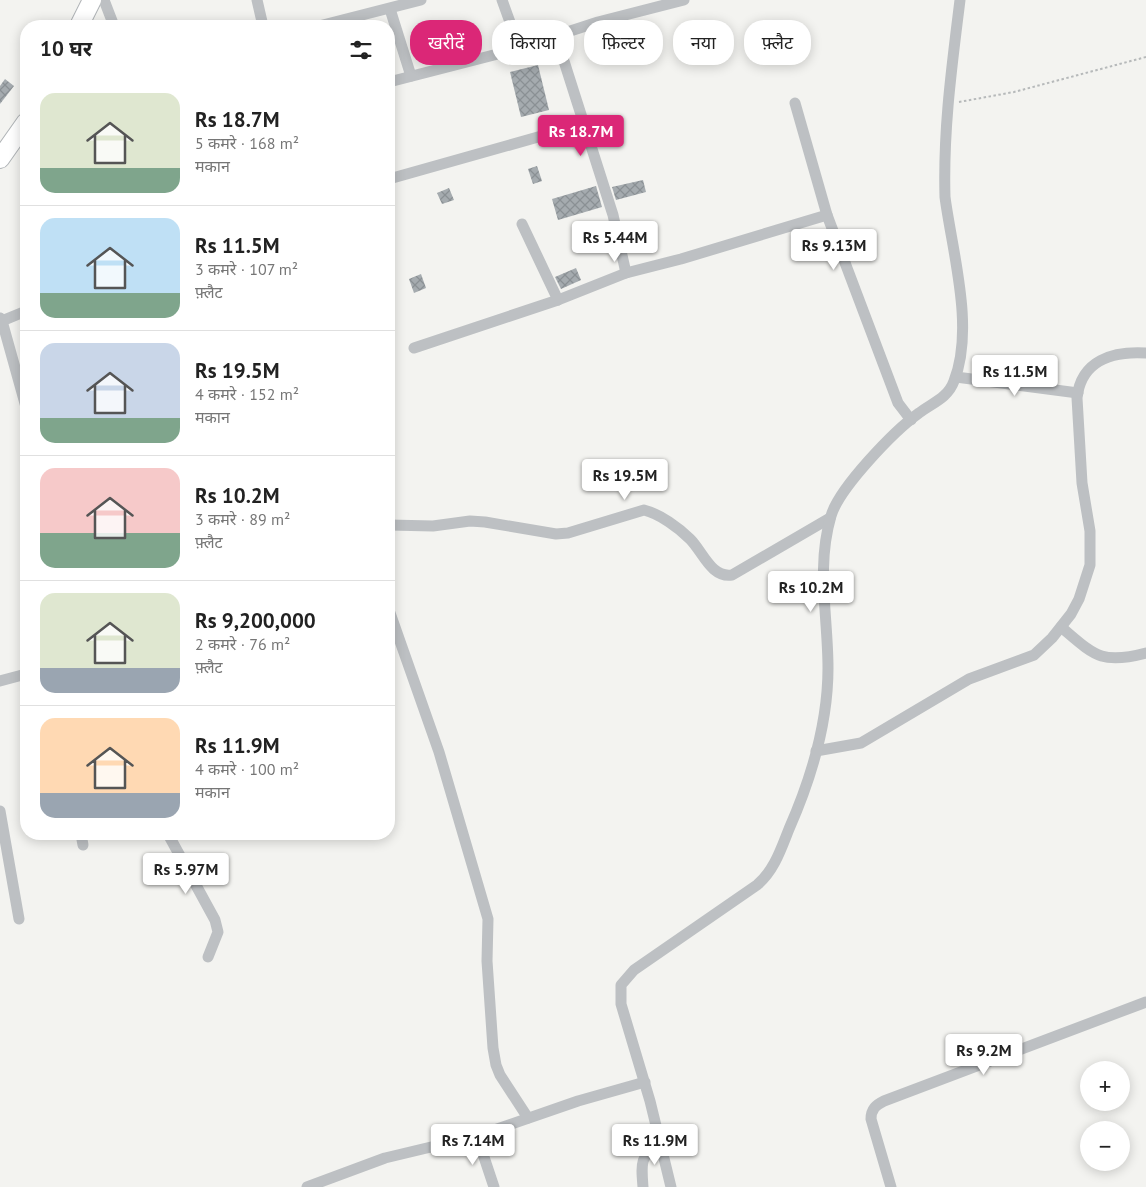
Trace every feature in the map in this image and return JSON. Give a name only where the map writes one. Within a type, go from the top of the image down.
[{"type":"main road","points":[[83,20],[92,0]]},
{"type":"main road","points":[[0,159],[20,137]]},
{"type":"street","points":[[104,0],[112,20]]},
{"type":"street","points":[[257,0],[262,20]]},
{"type":"street","points":[[344,20],[421,0]]},
{"type":"street","points":[[502,0],[510,20]]},
{"type":"street","points":[[574,30],[684,0]]},
{"type":"street","points":[[670,1187],[645,1082],[621,1004],[620,985],[634,970],[653,956],[763,880],[774,863],[793,821],[816,751],[826,702],[828,678],[822,565],[830,518],[836,501],[886,443],[911,420],[945,395],[956,376],[961,348],[962,321],[945,197],[947,104],[960,0]]},
{"type":"street","points":[[390,9],[393,20]]},
{"type":"street","points":[[395,25],[411,76]]},
{"type":"street","points":[[395,80],[492,54]]},
{"type":"street","points":[[565,65],[613,214],[626,273]]},
{"type":"street","points":[[795,103],[826,215],[898,403],[911,420]]},
{"type":"street","points":[[395,177],[584,124]]},
{"type":"street","points":[[414,348],[558,300],[626,273],[681,259],[826,215]]},
{"type":"street","points":[[522,224],[558,300]]},
{"type":"street","points":[[20,313],[1,320],[20,386]]},
{"type":"street","points":[[816,751],[861,743],[978,674],[1034,655],[1061,627],[1079,599],[1090,564],[1090,531],[1082,483],[1078,393],[1080,385],[1088,373],[1106,357],[1119,353],[1146,353]]},
{"type":"street","points":[[956,376],[1078,393]]},
{"type":"street","points":[[395,525],[433,526],[485,522],[556,534],[568,533],[644,510],[685,534],[714,570],[724,576],[732,575],[830,518]]},
{"type":"street","points":[[395,627],[439,752],[488,919],[487,961],[493,1048],[496,1065],[500,1075],[528,1118]]},
{"type":"street","points":[[1061,627],[1092,652],[1102,657],[1120,659],[1146,653]]},
{"type":"street","points":[[0,681],[20,676]]},
{"type":"street","points":[[0,811],[19,920]]},
{"type":"street","points":[[171,840],[215,920],[218,932],[208,957]]},
{"type":"street","points":[[891,1187],[871,1119],[871,1114],[876,1106],[901,1094],[1146,1002]]},
{"type":"street","points":[[307,1187],[385,1158],[477,1136],[604,1093],[645,1082]]},
{"type":"street","points":[[477,1136],[494,1187]]},
{"type":"street","points":[[643,1187],[641,1170],[644,1156],[660,1142]]},
{"type":"path","points":[[947,104],[1014,92],[1146,57]]},
{"type":"building","points":[[538,65],[549,110],[521,117],[510,72]]},
{"type":"building","points":[[5,79],[14,86],[0,104],[0,86]]},
{"type":"building","points":[[537,166],[542,181],[533,184],[528,169]]},
{"type":"building","points":[[643,180],[646,192],[616,200],[612,187]]},
{"type":"building","points":[[596,186],[602,207],[558,220],[552,199]]},
{"type":"building","points":[[449,188],[454,200],[442,204],[437,193]]},
{"type":"building","points":[[576,268],[581,280],[561,289],[555,277]]},
{"type":"building","points":[[421,274],[426,288],[414,293],[409,279]]}]
